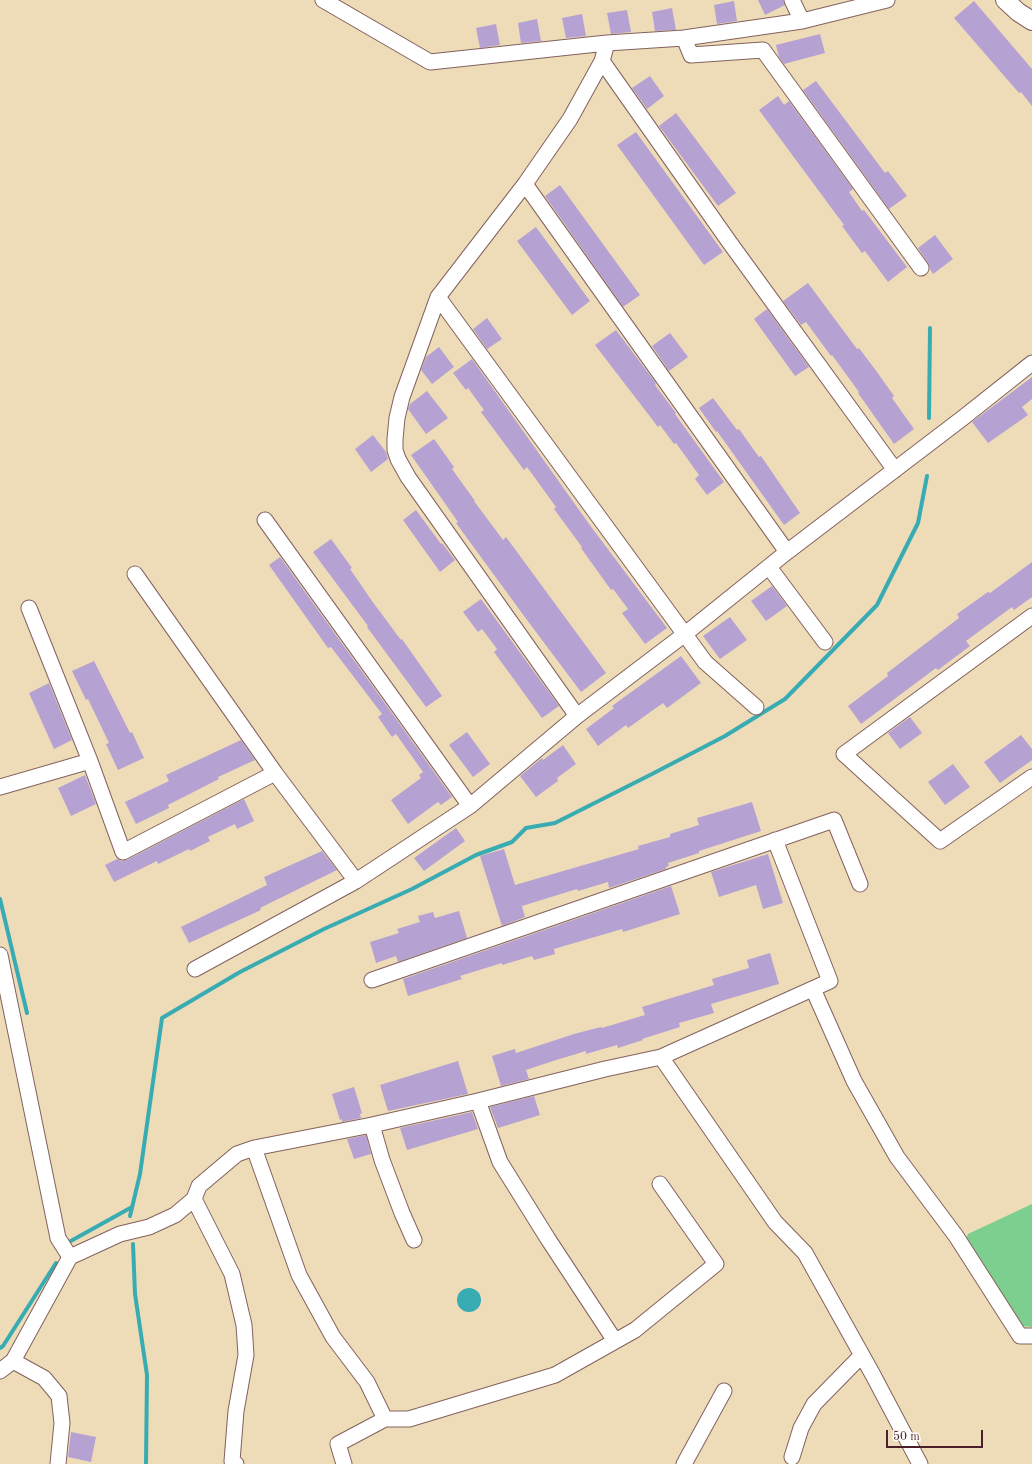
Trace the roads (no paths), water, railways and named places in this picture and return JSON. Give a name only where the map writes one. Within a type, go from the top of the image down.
[{"type":"street","points":[[323,0],[430,62],[607,43],[684,38],[802,21],[887,0]]},
{"type":"street","points":[[792,0],[802,21]]},
{"type":"street","points":[[1004,0],[1032,21]]},
{"type":"street","points":[[684,38],[691,54],[763,50],[921,268]]},
{"type":"street","points":[[577,716],[413,483],[398,459],[395,450],[395,439],[397,418],[402,397],[438,297],[525,184],[570,119],[602,62],[607,43]]},
{"type":"street","points":[[602,62],[725,236],[895,470]]},
{"type":"street","points":[[525,184],[787,552]]},
{"type":"street","points":[[438,297],[705,662],[756,707]]},
{"type":"street","points":[[195,969],[356,881],[470,806],[577,716],[685,634],[787,552],[1032,363]]},
{"type":"street","points":[[265,520],[470,806]]},
{"type":"street","points":[[769,567],[825,642]]},
{"type":"street","points":[[135,574],[275,773],[356,881]]},
{"type":"street","points":[[30,608],[90,761],[123,852],[275,773]]},
{"type":"street","points":[[1032,616],[844,754],[940,841],[1032,777]]},
{"type":"street","points":[[0,787],[90,761]]},
{"type":"street","points":[[372,980],[834,820],[860,884]]},
{"type":"street","points":[[0,1371],[13,1361],[70,1257],[120,1234],[149,1227],[175,1216],[194,1199],[199,1186],[237,1154],[254,1148],[372,1125],[478,1101],[605,1069],[661,1057],[830,981],[775,840]]},
{"type":"street","points":[[0,955],[58,1238],[70,1257]]},
{"type":"street","points":[[813,989],[854,1082],[897,1157],[956,1236],[1020,1336],[1032,1336]]},
{"type":"street","points":[[661,1057],[775,1222],[805,1254],[862,1355],[920,1464]]},
{"type":"street","points":[[478,1101],[500,1162],[548,1239],[615,1341]]},
{"type":"street","points":[[372,1125],[384,1166],[414,1240]]},
{"type":"street","points":[[254,1148],[299,1275],[333,1337],[367,1382],[385,1419]]},
{"type":"street","points":[[344,1464],[338,1444],[385,1419],[409,1419],[555,1375],[635,1330],[716,1264],[660,1184]]},
{"type":"street","points":[[194,1199],[232,1274],[244,1325],[246,1355],[236,1411],[232,1461],[236,1464]]},
{"type":"street","points":[[792,1458],[801,1428],[814,1404],[862,1355]]},
{"type":"street","points":[[13,1361],[44,1378],[59,1396],[62,1423],[58,1464]]},
{"type":"street","points":[[684,1464],[724,1390]]},
{"type":"water","points":[[469,1288],[474,1289],[480,1295],[480,1305],[474,1311],[469,1312],[464,1311],[458,1305],[457,1300],[458,1295],[464,1289]]},
{"type":"waterway","points":[[929,418],[930,328]]},
{"type":"waterway","points":[[130,1216],[140,1174],[162,1018],[240,972],[324,929],[412,889],[476,855],[512,842],[526,828],[555,823],[652,774],[725,736],[785,699],[877,605],[918,523],[927,476]]},
{"type":"waterway","points":[[0,899],[27,1013]]},
{"type":"waterway","points":[[69,1242],[132,1207]]},
{"type":"waterway","points":[[133,1244],[135,1294],[147,1375],[146,1464]]},
{"type":"waterway","points":[[0,1348],[3,1346],[56,1263]]}]
